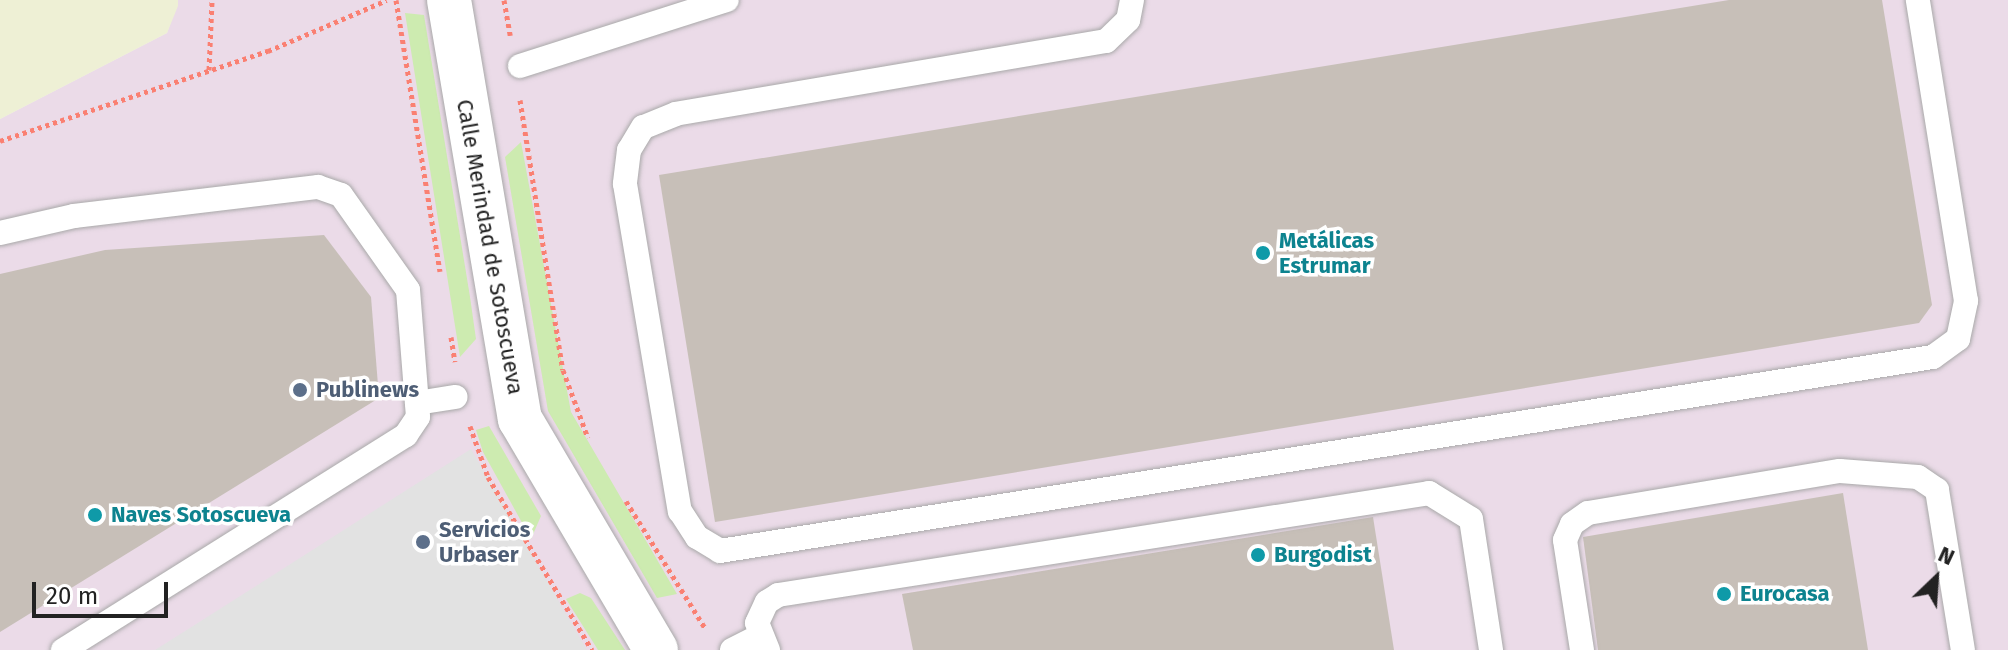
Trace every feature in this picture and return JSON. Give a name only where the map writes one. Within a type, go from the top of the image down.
[{"type":"street","name":"Calle Merindad de Sotoscueva","points":[[449,0],[520,419],[656,650]]},
{"type":"lane","points":[[520,66],[727,0]]},
{"type":"lane","points":[[1132,0],[1128,20],[1106,41],[676,114],[643,127],[629,150],[625,184],[680,511],[697,537],[720,551],[1933,357],[1958,339],[1966,301],[1918,0]]},
{"type":"lane","points":[[0,233],[74,216],[318,187],[341,195],[408,290],[418,417],[406,435],[63,650]]},
{"type":"lane","points":[[417,403],[462,408]]},
{"type":"lane","points":[[1582,650],[1565,540],[1572,524],[1588,513],[1840,471],[1918,477],[1937,490],[1963,650]]},
{"type":"lane","points":[[722,644],[763,643],[761,612],[778,595],[1429,493],[1471,519],[1491,650]]},
{"type":"path","points":[[209,70],[212,0]]},
{"type":"path","points":[[0,141],[209,70],[387,0]]},
{"type":"path","points":[[396,0],[442,280]]},
{"type":"path","points":[[519,96],[563,370],[592,445]]},
{"type":"path","points":[[449,325],[456,369]]},
{"type":"path","points":[[462,408],[488,477],[592,650]]},
{"type":"path","points":[[620,492],[722,644]]},
{"type":"shaded area","points":[[178,0],[2008,0],[2008,650],[0,650],[0,119],[167,33]]},
{"type":"shaded area","name":"Servicios Urbaser","points":[[471,449],[587,650],[155,650],[193,626]]},
{"type":"green space","points":[[0,0],[178,0],[178,6],[167,33],[0,119]]},
{"type":"green space","points":[[405,13],[424,15],[470,297],[476,339],[460,357]]},
{"type":"green space","points":[[521,142],[571,412],[677,594],[657,598],[548,411],[505,157]]},
{"type":"green space","points":[[489,426],[541,516],[531,539],[483,452],[476,430]]},
{"type":"green space","points":[[580,593],[591,598],[625,650],[598,650],[566,599]]},
{"type":"building","name":"Metálicas Estrumar","points":[[1729,0],[1882,0],[1932,305],[1919,323],[715,522],[659,175]]},
{"type":"building","name":"Naves Sotoscueva","points":[[324,235],[371,297],[379,398],[0,632],[0,274],[105,250]]},
{"type":"building","name":"Eurocasa","points":[[1843,493],[1868,650],[1598,650],[1583,537]]},
{"type":"building","name":"Burgodist","points":[[1373,517],[1394,650],[913,650],[902,594]]},
{"type":"place","name":"Metálicas Estrumar","points":[[1263,253]]},
{"type":"place","name":"Publinews","points":[[300,390]]},
{"type":"place","name":"Naves Sotoscueva","points":[[95,515]]},
{"type":"place","name":"Servicios Urbaser","points":[[423,542]]},
{"type":"place","name":"Burgodist","points":[[1258,555]]},
{"type":"place","name":"Eurocasa","points":[[1724,594]]}]
